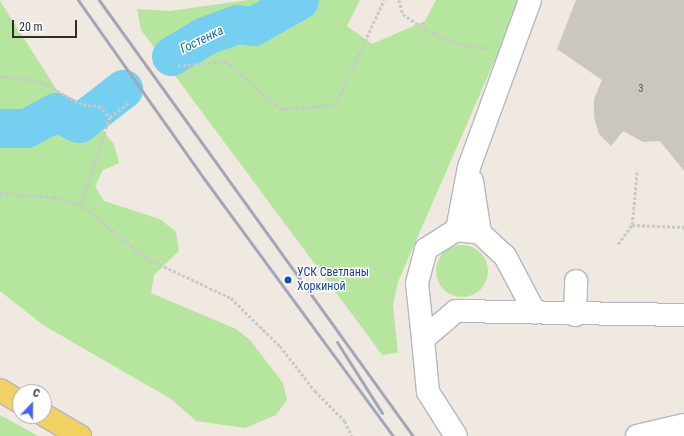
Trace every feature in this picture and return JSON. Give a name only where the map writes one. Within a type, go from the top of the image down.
[{"type":"main road","points":[[0,390],[12,397]]},
{"type":"main road","points":[[52,420],[80,436]]},
{"type":"street","points":[[457,230],[469,167],[512,53],[530,0]]},
{"type":"street","points":[[469,167],[480,233]]},
{"type":"street","points":[[456,436],[428,392],[417,284],[426,249],[457,230],[480,233],[506,256],[535,313]]},
{"type":"street","points":[[575,315],[576,281]]},
{"type":"street","points":[[423,339],[456,311],[575,315],[684,315]]},
{"type":"street","points":[[637,436],[684,425]]},
{"type":"path","points":[[178,66],[226,61],[281,109],[335,105],[384,0]]},
{"type":"path","points":[[399,0],[403,14],[427,31],[460,44],[512,53]]},
{"type":"path","points":[[0,76],[40,81],[82,104],[99,106],[110,117]]},
{"type":"path","points":[[81,204],[110,117],[130,102]]},
{"type":"path","points":[[618,244],[632,225],[637,171]]},
{"type":"path","points":[[0,193],[53,196],[81,204],[146,258],[231,298],[280,346],[315,391],[345,421],[352,436]]},
{"type":"path","points":[[632,225],[684,227]]},
{"type":"green space","points":[[248,0],[360,0],[347,26],[372,44],[425,21],[436,0],[521,0],[398,282],[393,305],[398,353],[382,355],[141,30],[137,9],[170,11]]},
{"type":"green space","points":[[0,1],[71,112],[102,130],[114,144],[119,163],[103,170],[95,186],[104,201],[160,219],[176,232],[179,251],[154,275],[151,293],[236,329],[250,340],[283,383],[287,400],[276,415],[245,428],[196,421],[171,399],[43,325],[0,291]]},
{"type":"green space","points":[[462,245],[476,249],[484,257],[488,271],[484,285],[476,293],[462,297],[448,293],[440,285],[436,271],[440,257],[448,249]]},
{"type":"green space","points":[[0,415],[12,422],[12,424],[16,424],[38,436],[0,436]]},
{"type":"building","points":[[576,0],[684,0],[684,171],[660,141],[643,142],[623,131],[611,146],[599,134],[594,117],[594,99],[602,80],[557,49]]},
{"type":"waterway","name":"Гостенка","points":[[171,56],[204,36],[237,24],[253,26],[299,0]]},
{"type":"waterway","name":"Гостенка","points":[[0,128],[26,128],[56,112],[79,123],[123,89]]},
{"type":"railway","points":[[78,0],[205,180],[393,436]]},
{"type":"railway","points":[[99,0],[413,436]]},
{"type":"railway","points":[[337,342],[382,413]]},
{"type":"place","name":"УСК Светланы Хоркиной","points":[[288,280]]}]
